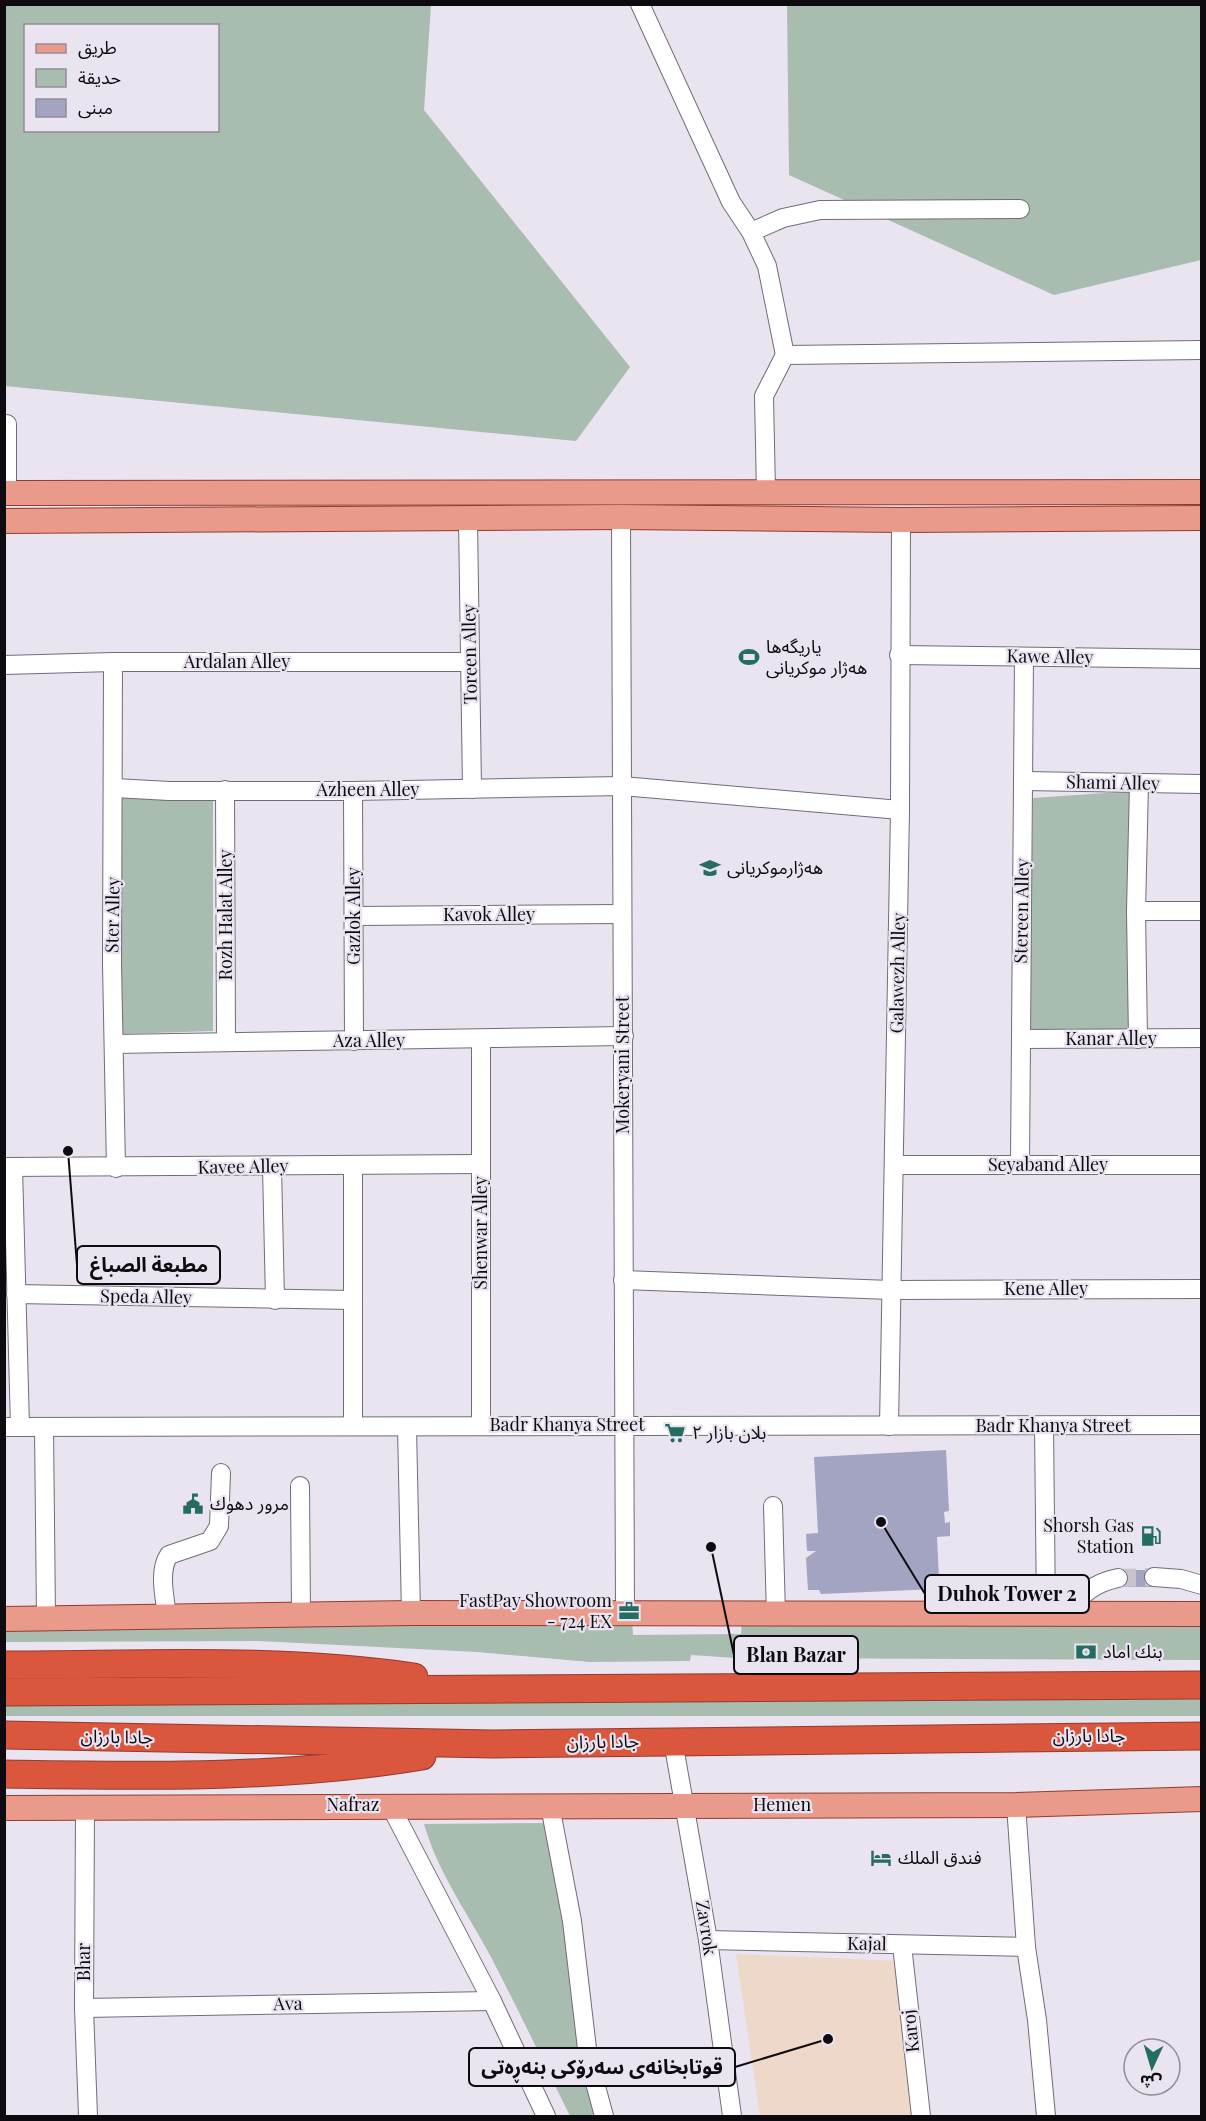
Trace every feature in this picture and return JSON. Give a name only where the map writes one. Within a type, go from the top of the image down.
[{"type":"highway","points":[[4,1665],[231,1664],[354,1668],[498,1690]]},
{"type":"highway","points":[[4,1692],[1202,1685]]},
{"type":"highway","name":"جادا بارزان","points":[[4,1735],[494,1744],[1202,1736]]},
{"type":"highway","points":[[4,1774],[159,1776],[277,1771],[398,1760],[494,1744]]},
{"type":"main road","points":[[6,493],[1202,492]]},
{"type":"main road","points":[[4,520],[468,520],[621,517],[901,520],[1202,518]]},
{"type":"main road","points":[[4,1619],[411,1613],[1202,1614]]},
{"type":"main road","name":"Hemen","points":[[390,1805],[1016,1805],[1202,1799]]},
{"type":"main road","name":"Nafraz","points":[[4,1808],[390,1805]]},
{"type":"street","points":[[640,4],[731,202],[751,231],[767,266],[785,355],[764,396],[766,493]]},
{"type":"street","points":[[751,231],[783,218],[819,210],[1020,209]]},
{"type":"street","points":[[785,355],[1202,350]]},
{"type":"street","points":[[6,493],[7,424]]},
{"type":"street","name":"Mokeryani Street","points":[[621,517],[624,1613]]},
{"type":"street","name":"Toreen Alley","points":[[468,520],[472,789]]},
{"type":"street","name":"Galawezh Alley","points":[[890,1426],[891,1290],[896,1165],[901,520]]},
{"type":"street","name":"Kawe Alley","points":[[899,655],[1202,659]]},
{"type":"street","name":"Stereen Alley","points":[[1020,1164],[1024,657]]},
{"type":"street","name":"Ardalan Alley","points":[[4,666],[113,662],[470,662]]},
{"type":"street","name":"Ster Alley","points":[[113,662],[116,1168]]},
{"type":"street","name":"Shami Alley","points":[[1024,781],[1202,784]]},
{"type":"street","points":[[1138,1039],[1136,911],[1139,784]]},
{"type":"street","name":"Azheen Alley","points":[[114,788],[353,791],[622,786],[900,810]]},
{"type":"street","name":"Rozh Halat Alley","points":[[225,790],[226,1041]]},
{"type":"street","name":"Gazlok Alley","points":[[353,791],[354,1041]]},
{"type":"street","points":[[1136,911],[1202,911]]},
{"type":"street","name":"Kavok Alley","points":[[355,916],[622,914]]},
{"type":"street","name":"Aza Alley","points":[[114,1044],[624,1036]]},
{"type":"street","name":"Kanar Alley","points":[[1021,1039],[1202,1038]]},
{"type":"street","name":"Shenwar Alley","points":[[481,1040],[481,1426]]},
{"type":"street","name":"Kavee Alley","points":[[9,1167],[481,1164]]},
{"type":"street","points":[[353,1165],[353,1426]]},
{"type":"street","name":"Seyaband Alley","points":[[896,1165],[1202,1165]]},
{"type":"street","points":[[9,1167],[16,1294],[12,1427]]},
{"type":"street","points":[[272,1167],[275,1300]]},
{"type":"street","name":"Kene Alley","points":[[623,1280],[891,1290],[1202,1289]]},
{"type":"street","name":"Speda Alley","points":[[16,1294],[353,1300]]},
{"type":"street","name":"Badr Khanya Street","points":[[12,1427],[407,1427],[624,1424],[1202,1425]]},
{"type":"street","points":[[1044,1426],[1056,1614]]},
{"type":"street","points":[[44,1427],[46,1618]]},
{"type":"street","points":[[407,1427],[411,1613]]},
{"type":"street","points":[[167,1616],[163,1575],[165,1560],[169,1555],[210,1541],[219,1526],[221,1473]]},
{"type":"street","points":[[300,1486],[301,1614]]},
{"type":"street","points":[[773,1506],[776,1615]]},
{"type":"street","points":[[1154,1577],[1181,1579],[1202,1585]]},
{"type":"street","points":[[1056,1614],[1102,1581],[1118,1578]]},
{"type":"street","name":"Zavrok","points":[[673,1741],[686,1804],[708,1940],[732,2116]]},
{"type":"street","name":"Nafraz","points":[[390,1805],[492,2001],[546,2116]]},
{"type":"street","points":[[1016,1805],[1026,1947],[1037,2020],[1046,2116]]},
{"type":"street","points":[[550,1806],[572,1921],[588,2057],[604,2116]]},
{"type":"street","name":"Bhar","points":[[85,1807],[84,2008],[88,2116]]},
{"type":"street","name":"Kajal","points":[[708,1940],[1026,1947]]},
{"type":"street","name":"Karoj","points":[[902,1945],[921,2116]]},
{"type":"street","name":"Ava","points":[[84,2008],[492,2001]]},
{"type":"shaded area","points":[[736,1954],[899,1961],[916,2116],[760,2116]]},
{"type":"green space","points":[[4,5],[431,5],[424,110],[630,367],[576,441],[5,386]]},
{"type":"green space","points":[[787,5],[1201,5],[1201,260],[1054,295],[789,175]]},
{"type":"green space","points":[[1135,791],[1134,1034],[1029,1035],[1033,798]]},
{"type":"green space","points":[[118,795],[213,796],[213,1031],[122,1034]]},
{"type":"green space","points":[[742,1619],[1201,1620],[1202,1660],[736,1658],[691,1655],[690,1661],[590,1662],[477,1652],[259,1641],[5,1642],[4,1625],[632,1621],[633,1635],[741,1634]]},
{"type":"green space","points":[[1201,1699],[1202,1716],[5,1716],[4,1705],[390,1702]]},
{"type":"green space","points":[[545,1823],[568,1925],[599,2116],[570,2116],[492,1959],[437,1860],[424,1824]]},
{"type":"building","points":[[946,1450],[949,1511],[944,1512],[945,1523],[950,1522],[950,1536],[937,1537],[939,1579],[936,1589],[821,1594],[819,1590],[808,1590],[806,1558],[816,1551],[807,1551],[806,1534],[818,1533],[814,1457]]},
{"type":"building","points":[[1121,1570],[1152,1570],[1152,1587],[1121,1587]]},
{"type":"tunnel","points":[[1118,1578],[1154,1577]]},
{"type":"place","name":"یاریگەها هەژار موکریانی","points":[[749,657]]},
{"type":"place","name":"ھەژارموکریانی","points":[[710,868]]},
{"type":"place","name":"مطبعة الصباغ","points":[[68,1151]]},
{"type":"place","name":"بلان بازار ٢","points":[[675,1433]]},
{"type":"place","name":"مرور دهوك","points":[[193,1504]]},
{"type":"place","name":"Duhok Tower 2","points":[[881,1522]]},
{"type":"place","name":"Shorsh Gas Station","points":[[1151,1536]]},
{"type":"place","name":"Blan Bazar","points":[[711,1547]]},
{"type":"place","name":"FastPay Showroom - 724 EX","points":[[629,1611]]},
{"type":"place","name":"بنك اماد","points":[[1086,1652]]},
{"type":"place","name":"فندق الملك","points":[[881,1858]]},
{"type":"place","name":"قوتابخانەی سەرۆکی بنەڕەتی","points":[[828,2039]]}]
